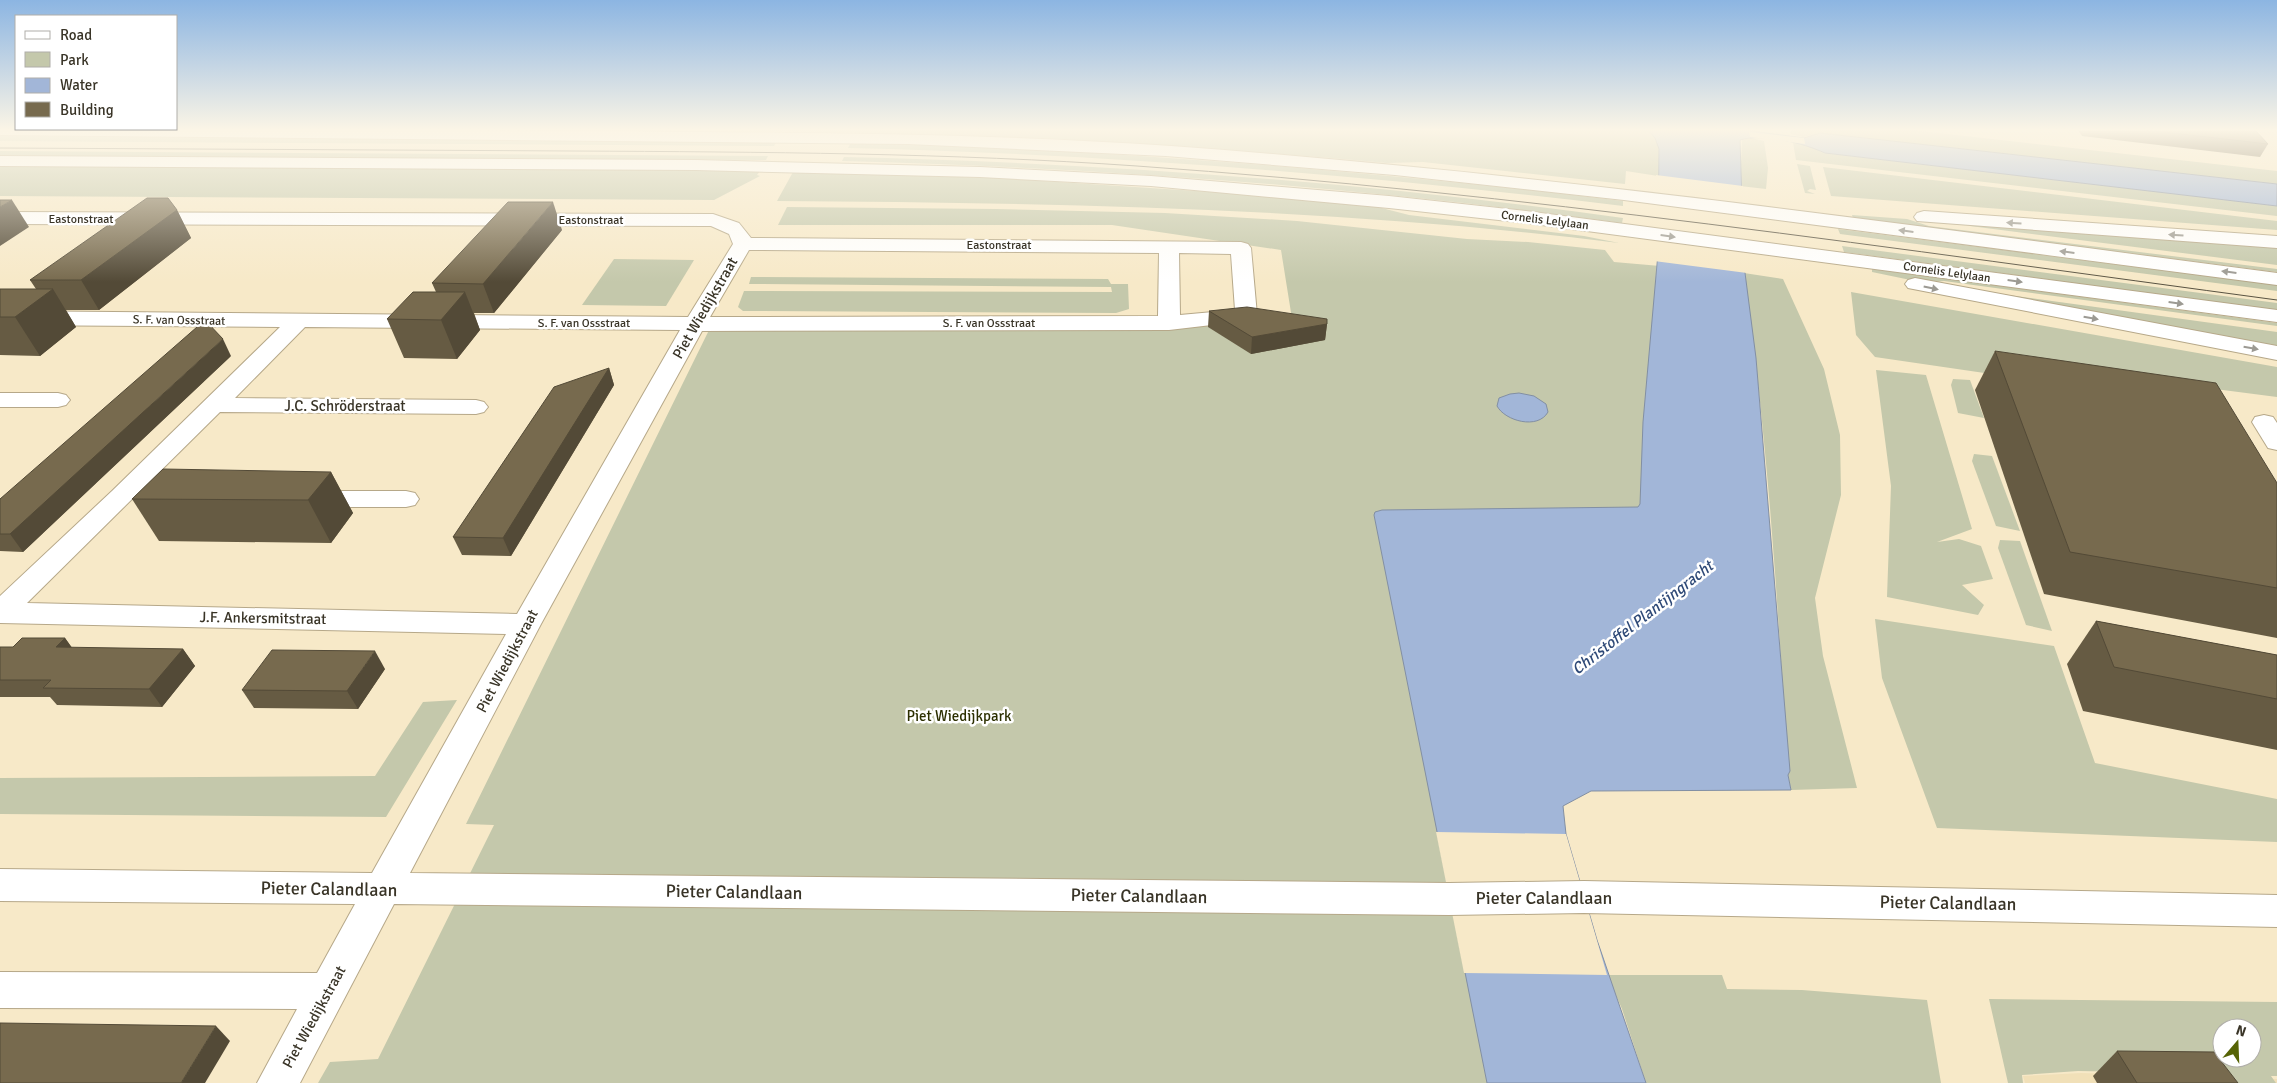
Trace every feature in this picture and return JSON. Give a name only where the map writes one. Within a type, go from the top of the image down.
[{"type":"street","name":"Cornelis Lelylaan","points":[[1122,181],[1246,188],[1428,206],[1715,242],[1847,265],[2277,316]]},
{"type":"street","points":[[1488,181],[1624,194],[1743,209],[1837,217],[2277,278]]},
{"type":"street","points":[[1837,217],[1972,220],[2277,242]]},
{"type":"street","name":"Eastonstraat","points":[[0,218],[713,220],[733,226],[741,235],[743,244],[1241,248],[1246,315],[1169,323]]},
{"type":"street","name":"Piet Wiedijkstraat","points":[[278,1083],[384,890],[526,624],[694,324],[743,244]]},
{"type":"street","points":[[1169,247],[1169,323]]},
{"type":"street","points":[[1847,265],[2277,353]]},
{"type":"street","name":"S. F. van Ossstraat","points":[[0,318],[694,324],[1169,323]]},
{"type":"street","points":[[0,613],[121,498],[299,321]]},
{"type":"street","points":[[0,400],[58,400]]},
{"type":"street","name":"J.C. Schröderstraat","points":[[214,405],[476,407]]},
{"type":"street","points":[[2277,424],[2264,422],[2277,443]]},
{"type":"street","points":[[121,498],[150,498]]},
{"type":"street","points":[[288,498],[406,499]]},
{"type":"street","name":"J.F. Ankersmitstraat","points":[[0,613],[526,624]]},
{"type":"street","name":"Pieter Calandlaan","points":[[0,885],[1449,899],[1584,897],[2277,911]]},
{"type":"street","points":[[0,990],[327,991]]},
{"type":"shaded area","points":[[2081,1073],[2277,1079],[2277,1083],[2025,1083],[2023,1076]]},
{"type":"green space","points":[[0,181],[751,181],[714,200],[0,196]]},
{"type":"green space","points":[[788,181],[1034,181],[1243,194],[1374,206],[1409,215],[1584,236],[1619,243],[1514,231],[1304,215],[988,203],[777,201]]},
{"type":"green space","points":[[1227,181],[1290,181],[1332,184],[1526,205],[1623,218],[1622,223],[1428,199]]},
{"type":"green space","points":[[1382,181],[1436,181],[1527,190],[1623,201],[1623,206],[1527,195]]},
{"type":"green space","points":[[1593,181],[1625,181],[1625,184]]},
{"type":"green space","points":[[1740,181],[1767,181],[1766,189],[1740,186]]},
{"type":"green space","points":[[1802,181],[1814,181],[1816,190],[1810,189],[1807,191],[1815,194],[1805,193]]},
{"type":"green space","points":[[1827,181],[1937,181],[2277,221],[2277,230],[1831,196]]},
{"type":"green space","points":[[1972,181],[2059,181],[2277,206],[2277,216]]},
{"type":"green space","points":[[2246,181],[2277,181],[2277,184]]},
{"type":"green space","name":"Piet Wiedijkpark","points":[[787,207],[1165,213],[1297,221],[1467,239],[1528,242],[1605,250],[1614,262],[1660,266],[1647,530],[1424,577],[1513,1083],[318,1083],[330,1062],[378,1059],[494,825],[466,824],[712,324],[1293,325],[1281,250],[1112,225],[778,225]]},
{"type":"green space","points":[[1852,215],[1907,219],[1929,226],[2277,269],[2277,272],[1853,218]]},
{"type":"green space","points":[[1967,222],[2277,246],[2277,265],[1970,226]]},
{"type":"green space","points":[[1838,229],[2277,285],[2277,291],[1840,234]]},
{"type":"green space","points":[[1842,246],[2277,303],[2277,310],[1844,252]]},
{"type":"green space","points":[[614,259],[694,260],[666,306],[582,305]]},
{"type":"green space","points":[[1872,269],[2277,323],[2277,326],[1944,281],[1925,283],[1872,272]]},
{"type":"green space","points":[[1744,273],[1783,279],[1824,369],[1840,435],[1841,495],[1815,598],[1823,656],[1857,788],[1791,790],[1788,775],[1766,460]]},
{"type":"green space","points":[[751,277],[1108,279],[1111,284],[1128,284],[1129,309],[1116,313],[743,311],[738,307],[744,291],[1112,292],[1111,287],[749,284]]},
{"type":"green space","points":[[1851,292],[2277,367],[2277,397],[2192,386],[2203,405],[1875,357],[1856,335]]},
{"type":"green space","points":[[1994,293],[2277,332],[2277,349]]},
{"type":"green space","points":[[1876,370],[1926,375],[1972,529],[1937,542],[1959,539],[1981,546],[1993,579],[1962,585],[1984,605],[1978,615],[1887,597],[1891,486]]},
{"type":"green space","points":[[1953,379],[1970,380],[1984,418],[1958,413],[1951,385]]},
{"type":"green space","points":[[1974,454],[1992,456],[2020,531],[1996,526],[1972,461]]},
{"type":"green space","points":[[2000,540],[2020,541],[2052,631],[2026,625],[1998,548]]},
{"type":"green space","points":[[1875,619],[2054,646],[2095,763],[2277,799],[2277,842],[1937,828],[1882,678]]},
{"type":"green space","points":[[457,700],[386,817],[0,814],[0,778],[375,776],[423,702]]},
{"type":"green space","points":[[1607,975],[1722,975],[1727,989],[1802,990],[1927,1000],[1941,1083],[1646,1083],[1622,1009]]},
{"type":"green space","points":[[1989,999],[2277,1002],[2277,1076],[2271,1076],[2276,1083],[2193,1083],[2186,1073],[2078,1071],[2022,1075],[2023,1083],[2008,1083]]},
{"type":"water","name":"Christoffel Plantijngracht","points":[[1659,181],[1741,181],[1744,265],[1756,358],[1790,771],[1788,775],[1791,790],[1591,791],[1563,806],[1566,834],[1597,940],[1646,1083],[1487,1083],[1374,515],[1375,512],[1382,510],[1638,507],[1640,504],[1643,422],[1658,253]]},
{"type":"water","points":[[2060,181],[2246,181],[2277,184],[2277,206]]},
{"type":"water","points":[[1519,393],[1534,396],[1546,404],[1548,412],[1543,418],[1530,422],[1507,416],[1497,406],[1499,398]]},
{"type":"pier","points":[[1656,181],[1700,181],[1743,186],[1747,273],[1654,261]]},
{"type":"pier","points":[[1436,832],[1566,834],[1607,975],[1464,973]]},
{"type":"building","points":[[147,198],[168,198],[177,210],[81,280],[30,280]]},
{"type":"building","points":[[0,200],[12,200],[0,207]]},
{"type":"building","points":[[508,202],[553,202],[483,284],[432,283]]},
{"type":"building","points":[[0,289],[53,289],[15,317],[0,317]]},
{"type":"building","points":[[413,292],[465,292],[441,320],[387,319]]},
{"type":"building","points":[[1247,307],[1327,319],[1327,324],[1252,337],[1209,311]]},
{"type":"building","points":[[205,320],[223,339],[10,534],[0,534],[0,499]]},
{"type":"building","points":[[1995,351],[2216,383],[2277,483],[2277,588],[2070,552]]},
{"type":"building","points":[[609,368],[503,538],[453,537],[554,387]]},
{"type":"building","points":[[163,469],[331,472],[308,500],[132,499]]},
{"type":"building","points":[[2096,621],[2277,655],[2277,699],[2114,667]]},
{"type":"building","points":[[22,638],[65,638],[56,647],[183,649],[149,689],[43,688],[51,680],[0,680],[0,647],[13,647]]},
{"type":"building","points":[[272,650],[375,651],[347,691],[242,690]]},
{"type":"building","points":[[0,1023],[216,1026],[181,1083],[0,1083]]},
{"type":"building","points":[[2117,1051],[2212,1052],[2212,1068],[2226,1068],[2238,1083],[2137,1083]]},
{"type":"tram line","points":[[1316,181],[1708,224],[2277,300]]}]
